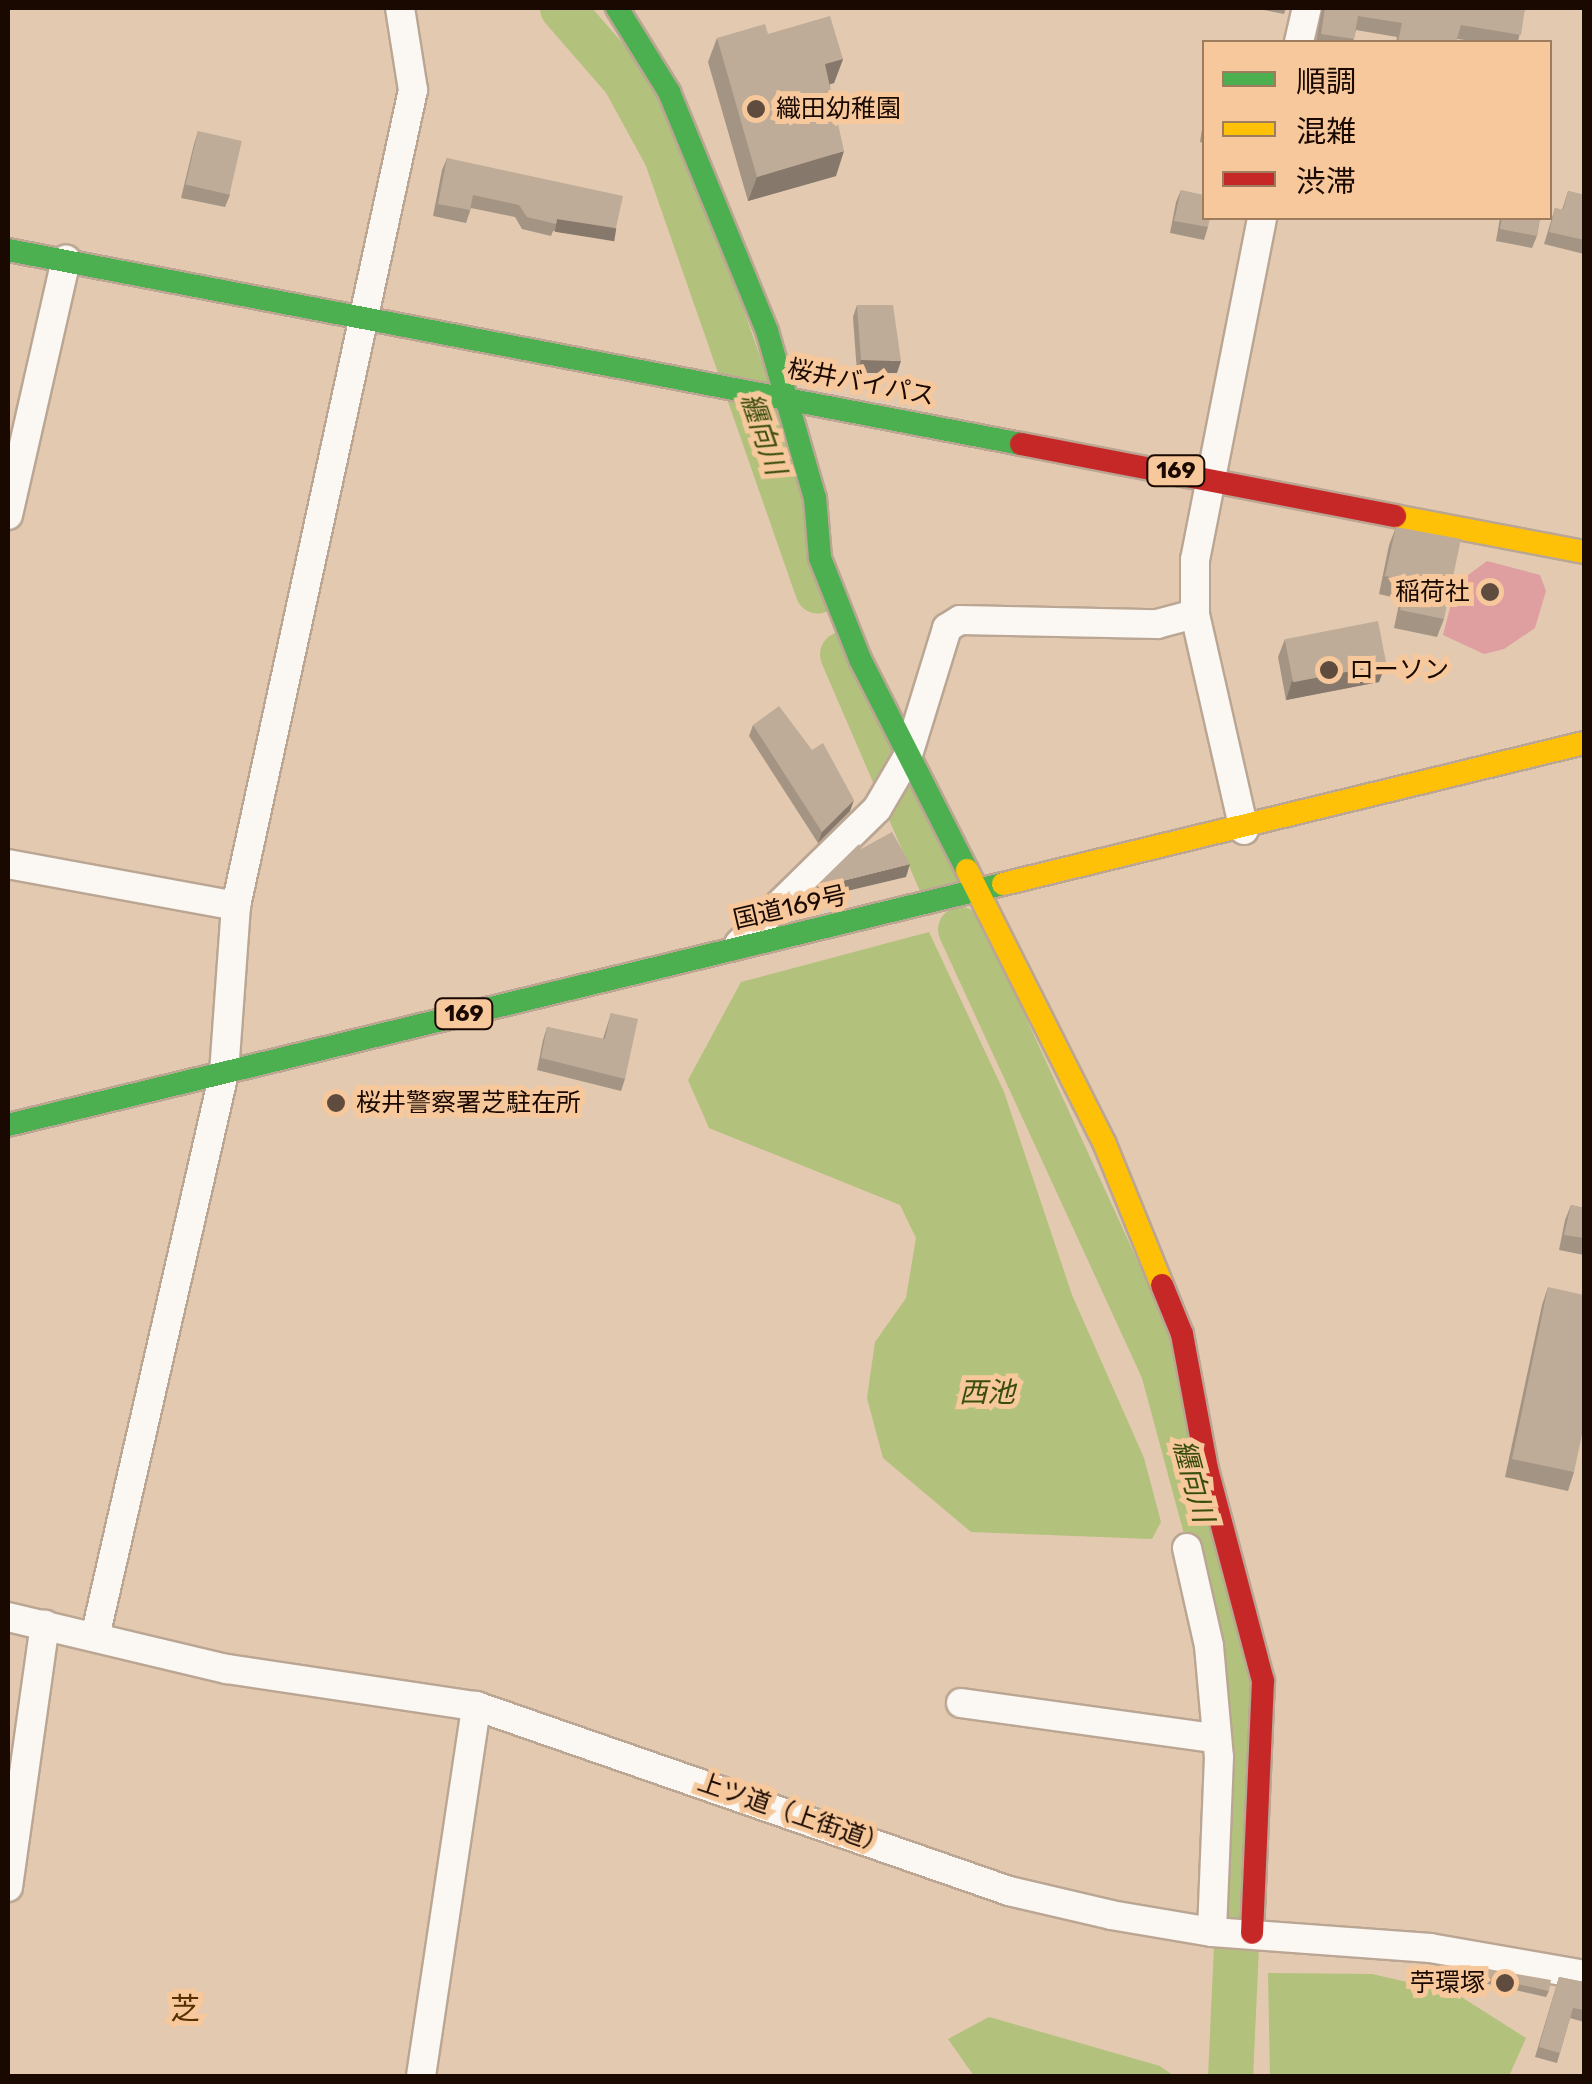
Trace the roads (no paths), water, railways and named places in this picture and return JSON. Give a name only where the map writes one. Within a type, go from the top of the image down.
[{"type":"main road","points":[[617,8],[670,92],[816,498],[820,558],[906,758],[980,891],[1104,1142],[1182,1334],[1207,1470],[1264,1681],[1233,1932]]},
{"type":"main road","name":"桜井バイパス","points":[[8,250],[1208,476],[1584,552]]},
{"type":"main road","name":"国道169号","points":[[8,1125],[1244,830],[1500,758],[1584,742]]},
{"type":"street","points":[[95,1637],[224,1074],[236,906],[413,90],[400,8]]},
{"type":"street","points":[[1300,40],[1307,8]]},
{"type":"street","points":[[1244,830],[1195,614],[1208,476],[1262,220]]},
{"type":"street","points":[[8,515],[66,260]]},
{"type":"street","points":[[735,949],[768,909],[877,809],[906,758],[946,628],[960,620],[1158,624],[1195,614]]},
{"type":"street","points":[[8,864],[236,906]]},
{"type":"street","points":[[1187,1548],[1209,1646],[1213,1738],[1219,1758],[1233,1932]]},
{"type":"street","name":"上ツ道（上街道）","points":[[8,1618],[227,1668],[476,1706],[1009,1891],[1233,1932],[1430,1948],[1584,1975]]},
{"type":"street","points":[[8,1887],[46,1626]]},
{"type":"street","points":[[960,1703],[1213,1738]]},
{"type":"street","points":[[421,2076],[476,1706]]},
{"type":"water","name":"西池","points":[[929,932],[1004,1092],[1072,1295],[1144,1458],[1161,1522],[1152,1539],[971,1532],[883,1458],[867,1398],[875,1342],[906,1298],[916,1238],[900,1205],[709,1128],[688,1080],[741,982]]},
{"type":"water","points":[[1268,1973],[1372,1974],[1455,1993],[1526,2038],[1509,2076],[1270,2076]]},
{"type":"water","points":[[989,2017],[1160,2066],[1174,2076],[974,2076],[948,2039]]},
{"type":"waterway","name":"纒向川","points":[[562,8],[624,79],[666,156],[817,590]]},
{"type":"waterway","name":"纒向川","points":[[842,654],[938,877]]},
{"type":"waterway","name":"纒向川","points":[[960,929],[1163,1371],[1216,1567],[1234,1689],[1241,1835],[1230,2076]]},
{"type":"place","name":"織田幼稚園","points":[[756,109]]},
{"type":"place","name":"稲荷社","points":[[1490,592]]},
{"type":"place","name":"ローソン","points":[[1329,670]]},
{"type":"place","name":"桜井警察署芝駐在所","points":[[336,1103]]},
{"type":"place","name":"苧環塚","points":[[1505,1983]]},
{"type":"district","name":"芝","points":[[185,2009]]}]
